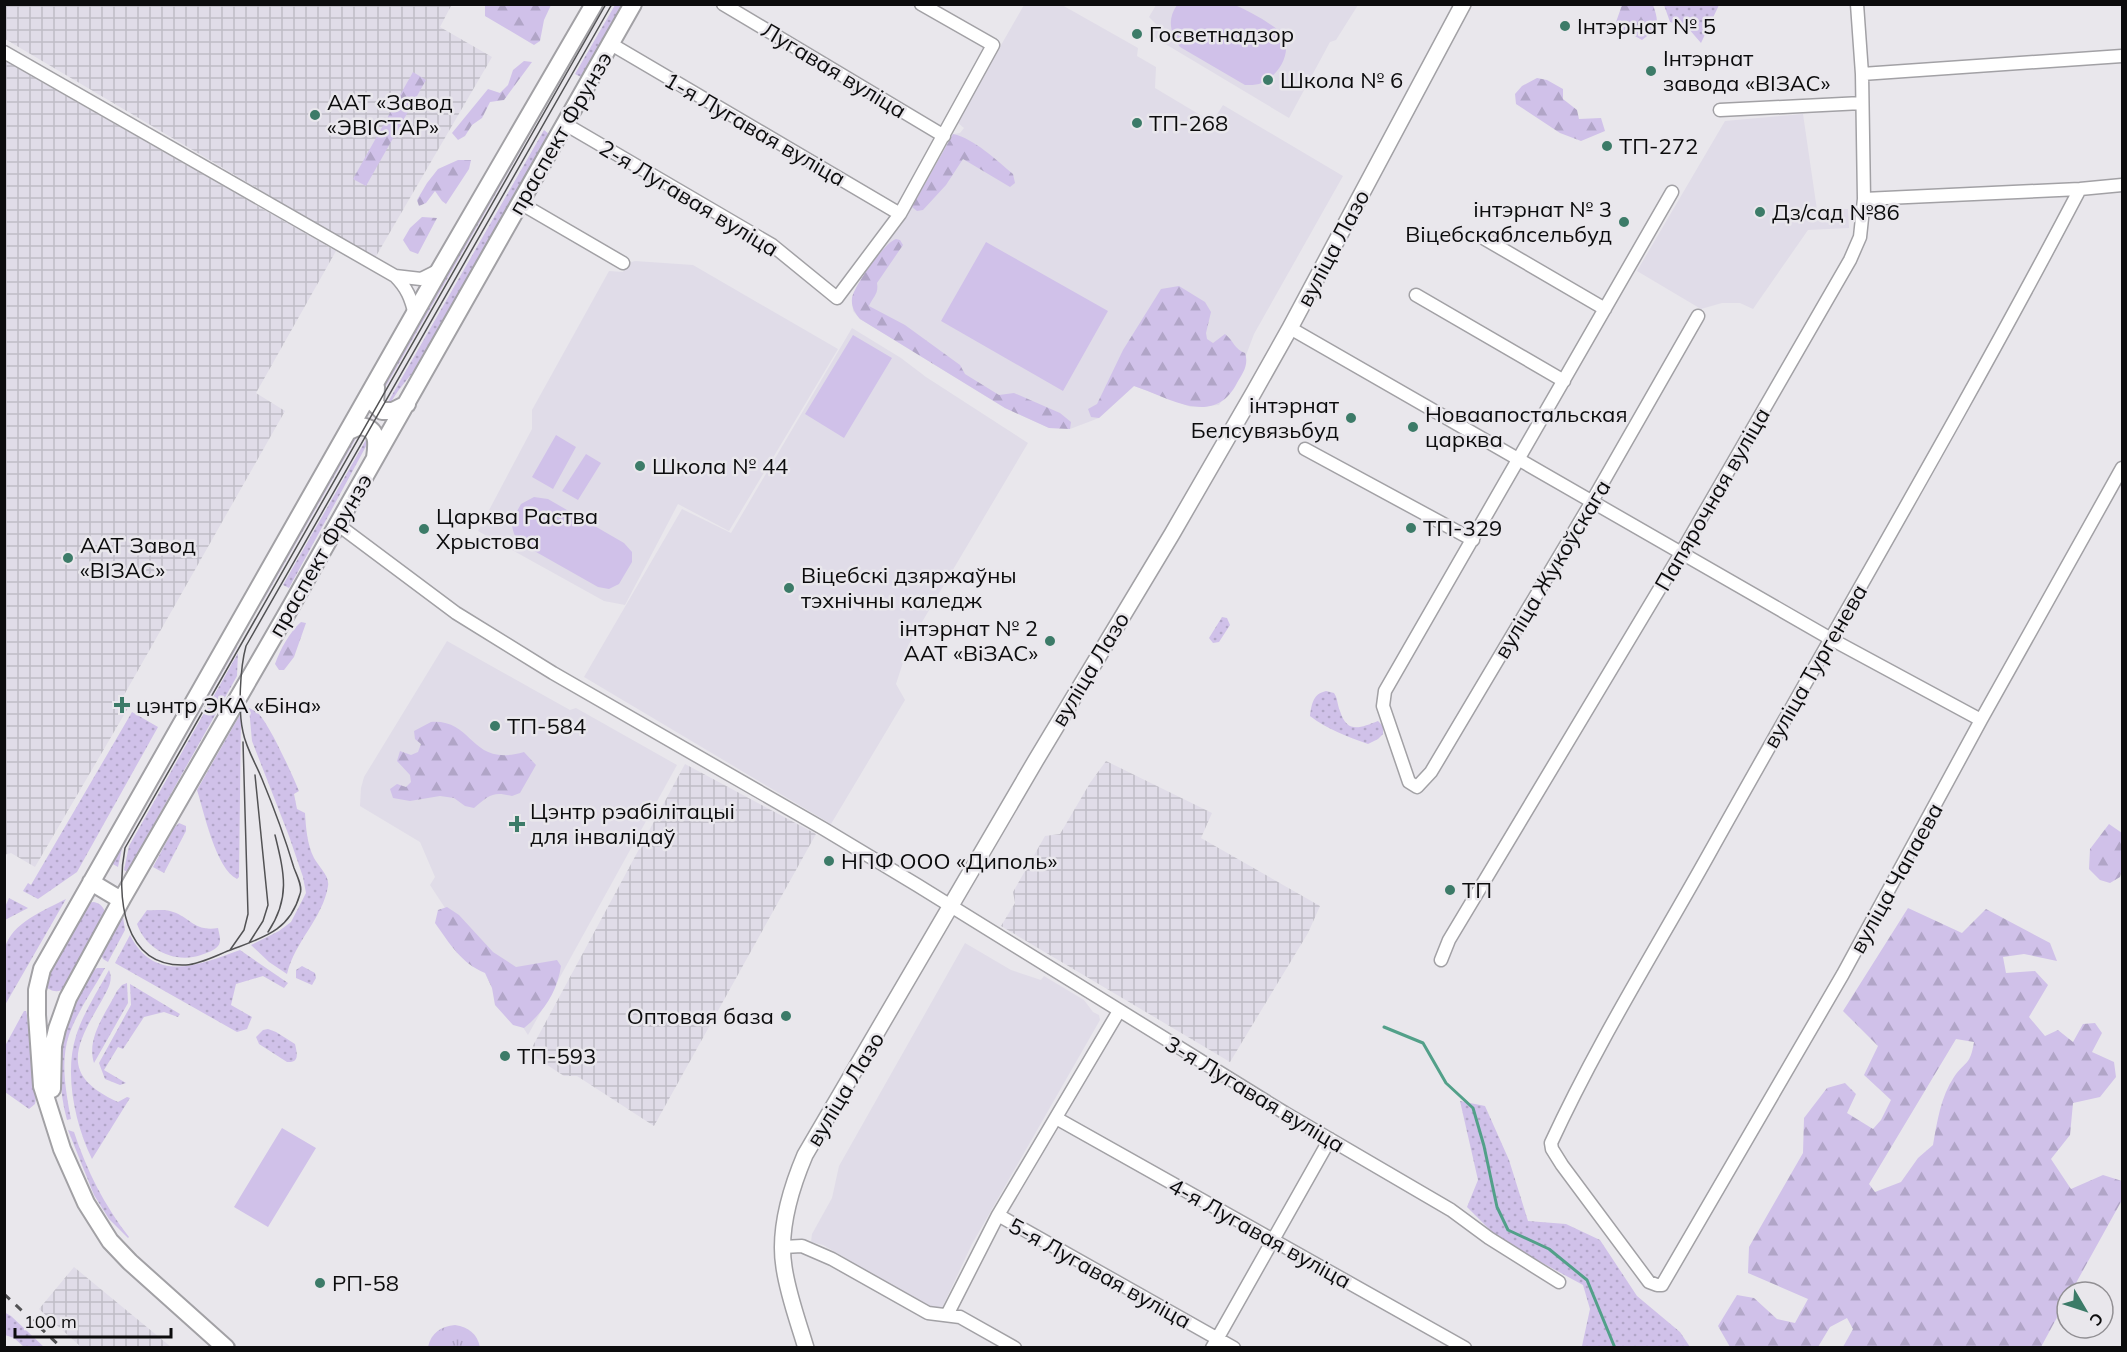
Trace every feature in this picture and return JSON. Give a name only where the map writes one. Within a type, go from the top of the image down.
[{"type":"main road","name":"праспект Фрунзэ","points":[[226,1347],[211,1341],[130,1262],[110,1241],[86,1203],[73,1175],[42,1086],[37,990],[42,969],[440,269],[594,4]]},
{"type":"main road","name":"праспект Фрунзэ","points":[[54,1120],[53,1046],[68,998],[121,900],[407,404],[633,4]]},
{"type":"main road","points":[[377,383],[375,404],[378,409],[385,412],[393,411],[407,404]]},
{"type":"main road","points":[[349,431],[365,426],[374,433],[377,443],[375,459]]},
{"type":"main road","points":[[91,882],[121,900]]},
{"type":"main road","points":[[37,990],[45,996],[56,999],[68,998]]},
{"type":"street","name":"Лугавая вуліца","points":[[723,4],[944,136]]},
{"type":"street","points":[[900,214],[993,45],[921,4]]},
{"type":"street","name":"вуліца Лазо","points":[[806,1347],[789,1292],[783,1265],[783,1247],[789,1198],[806,1155],[1036,759],[1172,534],[1290,328],[1463,4]]},
{"type":"street","name":"Папярочная вуліца","points":[[1441,960],[1449,940],[1681,554],[1850,260],[1860,237],[1864,199],[1862,74],[1857,4]]},
{"type":"street","name":"1-я Лугавая вуліца","points":[[611,44],[900,214]]},
{"type":"street","points":[[4,52],[395,276],[411,296],[415,315]]},
{"type":"street","points":[[1862,74],[2122,56]]},
{"type":"street","points":[[1720,110],[1862,103]]},
{"type":"street","name":"2-я Лугавая вуліца","points":[[565,124],[772,244],[837,298],[900,214]]},
{"type":"street","points":[[1864,199],[2122,185]]},
{"type":"street","name":"вуліца Тургенева","points":[[1662,1285],[1649,1282],[1562,1165],[1551,1143],[1621,1008],[2034,277],[2080,189]]},
{"type":"street","points":[[1305,449],[1473,540],[1672,192]]},
{"type":"street","points":[[520,203],[623,263]]},
{"type":"street","points":[[1485,239],[1605,309]]},
{"type":"street","points":[[395,276],[421,279],[440,269]]},
{"type":"street","points":[[1416,295],[1564,381]]},
{"type":"street","name":"вуліца Жукоўскага","points":[[1473,540],[1385,691],[1383,706],[1409,782],[1417,787],[1431,772],[1592,503],[1698,316]]},
{"type":"street","points":[[1290,328],[1681,554],[1981,720]]},
{"type":"street","name":"вуліца Чапаева","points":[[1662,1285],[1837,984],[2122,468]]},
{"type":"street","name":"3-я Лугавая вуліца","points":[[337,524],[456,613],[552,673],[824,829],[1119,1011],[1451,1210],[1489,1238],[1559,1282]]},
{"type":"street","points":[[947,1315],[998,1215],[1119,1011]]},
{"type":"street","name":"4-я Лугавая вуліца","points":[[1056,1118],[1465,1347]]},
{"type":"street","points":[[1215,1343],[1330,1139]]},
{"type":"street","name":"5-я Лугавая вуліца","points":[[998,1215],[1215,1343],[1234,1347]]},
{"type":"street","points":[[783,1247],[802,1246],[832,1258],[928,1313],[960,1317],[1015,1347]]},
{"type":"shaded area","points":[[452,4],[440,27],[492,57],[375,258],[5,39],[5,5]]},
{"type":"shaded area","points":[[1024,5],[1062,5],[1138,48],[1137,56],[1156,67],[1155,88],[1212,122],[1223,105],[1343,176],[1254,334],[1239,374],[1219,405],[1191,407],[1134,386],[1099,418],[1070,429],[1049,428],[1005,408],[860,319],[853,311],[852,297],[867,271],[902,224],[953,134],[960,133],[964,128],[957,122]]},
{"type":"shaded area","name":"Школа № 6","points":[[1156,5],[1358,5],[1336,40],[1330,42],[1289,118],[1152,36],[1158,26],[1149,17]]},
{"type":"shaded area","points":[[5,61],[336,251],[256,393],[285,411],[120,702],[128,708],[35,867],[11,853],[4,855]]},
{"type":"shaded area","name":"Дз/сад №86","points":[[1803,114],[1817,210],[1848,209],[1849,228],[1808,230],[1753,309],[1740,303],[1722,303],[1701,309],[1637,271],[1725,121]]},
{"type":"shaded area","name":"Школа № 44","points":[[635,261],[693,265],[838,349],[729,531],[678,504],[625,605],[604,601],[478,531],[532,429],[532,410],[609,271],[623,272],[628,263]]},
{"type":"shaded area","name":"Віцебскі дзяржаўны тэхнічны каледж","points":[[852,328],[1028,443],[909,644],[896,684],[905,700],[831,824],[584,677],[682,509],[731,533]]},
{"type":"shaded area","name":"Цэнтр рэабілітацыі для інвалідаў","points":[[447,641],[570,710],[576,708],[677,765],[528,1035],[430,885],[435,877],[420,842],[360,806],[364,777]]},
{"type":"shaded area","points":[[1106,761],[1212,813],[1201,838],[1320,906],[1308,933],[1230,1062],[1001,926],[1015,903],[1013,892],[1045,836],[1060,834],[1090,783]]},
{"type":"shaded area","points":[[685,764],[816,834],[654,1126],[577,1076],[564,1076],[529,1053]]},
{"type":"shaded area","points":[[965,943],[1011,970],[1041,980],[1044,976],[1084,1000],[1093,1012],[1099,1015],[1100,1020],[972,1244],[942,1308],[927,1308],[823,1245],[811,1242],[812,1234],[832,1198],[839,1166]]},
{"type":"shaded area","points":[[74,1267],[171,1347],[81,1347],[39,1309]]},
{"type":"green space","points":[[485,4],[551,5],[544,20],[540,41],[534,45],[485,16]]},
{"type":"green space","points":[[1232,4],[1255,15],[1276,28],[1283,36],[1286,50],[1282,64],[1266,81],[1245,85],[1180,47],[1171,26],[1177,5]]},
{"type":"green space","points":[[1664,4],[1719,5],[1701,43],[1688,28],[1670,22]]},
{"type":"green space","points":[[615,5],[623,5],[581,77],[575,74]]},
{"type":"green space","points":[[1622,5],[1653,5],[1656,25],[1642,40],[1615,25]]},
{"type":"green space","points":[[524,61],[532,62],[504,100],[490,102],[482,118],[458,140],[452,133],[488,89],[500,93],[508,85],[513,70]]},
{"type":"green space","points":[[413,72],[426,80],[366,186],[353,179]]},
{"type":"green space","points":[[559,74],[563,76],[378,400],[378,395],[410,333]]},
{"type":"green space","points":[[1537,78],[1547,80],[1563,89],[1563,99],[1577,110],[1579,119],[1601,118],[1605,131],[1581,141],[1560,133],[1516,104],[1515,94],[1522,86]]},
{"type":"green space","points":[[544,130],[549,134],[413,372],[384,409]]},
{"type":"green space","points":[[953,134],[977,145],[1013,174],[1015,183],[1010,187],[963,159],[946,185],[923,210],[917,211],[912,207]]},
{"type":"green space","points":[[458,160],[471,160],[469,169],[446,204],[435,191],[426,203],[419,206],[417,200],[438,169]]},
{"type":"green space","points":[[422,217],[437,218],[418,254],[410,251],[403,240],[410,228]]},
{"type":"green space","points":[[896,239],[900,240],[903,245],[877,283],[876,293],[869,306],[905,325],[960,365],[965,374],[999,395],[1014,393],[1060,413],[1071,422],[1070,429],[1049,428],[1005,408],[860,319],[852,304],[854,292],[878,256]]},
{"type":"green space","points":[[986,242],[1108,311],[1063,391],[941,321]]},
{"type":"green space","points":[[1179,286],[1205,302],[1211,312],[1206,333],[1207,339],[1213,343],[1225,334],[1239,350],[1245,353],[1246,365],[1237,383],[1227,397],[1216,404],[1204,407],[1176,402],[1134,386],[1099,418],[1091,417],[1088,409],[1097,404],[1123,350],[1161,289]]},
{"type":"green space","points":[[853,335],[892,358],[844,438],[805,414]]},
{"type":"green space","points":[[358,433],[263,601],[260,599],[342,456]]},
{"type":"green space","points":[[556,435],[576,447],[553,489],[532,477]]},
{"type":"green space","points":[[367,438],[370,439],[289,588],[283,585]]},
{"type":"green space","points":[[586,454],[601,463],[578,500],[562,491]]},
{"type":"green space","points":[[534,497],[548,499],[624,543],[632,552],[632,562],[619,584],[609,589],[598,587],[522,544],[514,534],[511,522],[521,504]]},
{"type":"green space","points":[[1222,617],[1227,618],[1230,625],[1219,642],[1213,643],[1209,638]]},
{"type":"green space","points":[[301,622],[306,623],[294,657],[284,670],[279,670],[275,664],[280,652],[289,636]]},
{"type":"green space","points":[[233,644],[237,647],[123,844],[118,867],[109,862]]},
{"type":"green space","points":[[238,653],[237,676],[127,872],[124,870],[129,846]]},
{"type":"green space","points":[[1326,691],[1334,693],[1346,723],[1360,727],[1378,721],[1383,726],[1383,734],[1368,744],[1331,729],[1310,716],[1316,697]]},
{"type":"green space","points":[[249,708],[257,712],[268,727],[291,773],[299,791],[294,794],[297,809],[305,813],[310,847],[328,882],[321,909],[296,951],[287,974],[269,962],[251,945],[279,931],[291,922],[306,893],[289,836],[252,741]]},
{"type":"green space","points":[[132,712],[158,727],[77,872],[38,899],[23,891],[28,883],[31,885]]},
{"type":"green space","points":[[241,713],[239,877],[237,879],[223,864],[217,852],[197,790]]},
{"type":"green space","points":[[431,722],[445,723],[456,728],[482,749],[492,754],[506,755],[524,752],[536,765],[520,793],[512,796],[491,795],[474,808],[465,806],[454,798],[440,796],[410,801],[393,798],[390,789],[397,784],[406,787],[411,782],[410,775],[397,761],[400,751],[411,755],[418,752],[421,744],[415,739],[414,731]]},
{"type":"green space","points":[[179,823],[186,826],[186,831],[164,873],[153,867]]},
{"type":"green space","points":[[2109,824],[2122,833],[2120,877],[2110,883],[2100,880],[2089,869],[2090,849]]},
{"type":"green space","points":[[9,898],[28,908],[5,920],[5,907]]},
{"type":"green space","points":[[66,899],[5,1005],[4,960],[8,939],[21,924]]},
{"type":"green space","points":[[94,902],[102,906],[105,914],[66,987],[59,991],[47,988],[44,976],[86,903]]},
{"type":"green space","points":[[447,907],[459,915],[493,952],[516,967],[557,960],[561,966],[553,993],[538,1015],[524,1028],[513,1025],[495,1005],[492,988],[485,973],[463,958],[435,923],[438,910]]},
{"type":"green space","points":[[1908,908],[1962,933],[1986,909],[2050,943],[2057,961],[2024,954],[2003,957],[2006,973],[2035,971],[2048,985],[2029,1017],[2045,1036],[2058,1030],[2073,1042],[2083,1024],[2095,1023],[2102,1033],[2092,1052],[2114,1062],[2116,1077],[2100,1097],[2073,1103],[2070,1135],[2051,1159],[2071,1189],[2103,1175],[2122,1181],[2122,1200],[2078,1280],[2055,1280],[2055,1321],[2041,1347],[1843,1347],[1853,1329],[1847,1318],[1830,1327],[1818,1347],[1730,1347],[1718,1326],[1737,1295],[1754,1298],[1777,1319],[1795,1323],[1808,1299],[1748,1273],[1749,1247],[1803,1153],[1804,1118],[1827,1088],[1845,1083],[1856,1094],[1847,1113],[1873,1129],[1881,1120],[1891,1100],[1864,1075],[1878,1046],[1843,1011]],"holes":[[[1956,1039],[1974,1042],[1969,1059],[1954,1077],[1946,1092],[1933,1145],[1918,1158],[1901,1182],[1875,1192],[1869,1184]]]},
{"type":"green space","points":[[147,910],[170,911],[197,926],[218,928],[219,944],[210,952],[191,957],[181,958],[163,953],[147,941],[137,924]]},
{"type":"green space","points":[[123,917],[125,930],[108,962],[101,954]]},
{"type":"green space","points":[[130,935],[140,951],[152,960],[166,965],[195,965],[240,950],[288,983],[284,988],[263,976],[236,984],[231,1005],[252,1017],[247,1029],[237,1032],[115,963]]},
{"type":"green space","points":[[302,966],[315,973],[316,978],[312,985],[296,978],[296,970]]},
{"type":"green space","points":[[97,968],[105,968],[76,1018],[66,1045],[65,1077],[71,1119],[67,1120],[61,1087],[64,1037],[81,990]]},
{"type":"green space","points":[[109,970],[111,978],[109,985],[85,1031],[78,1058],[80,1070],[87,1081],[99,1092],[118,1102],[127,1097],[130,1098],[92,1159],[76,1115],[71,1066],[79,1027]]},
{"type":"green space","points":[[127,983],[128,1003],[94,1063],[93,1044],[98,1026],[117,991]]},
{"type":"green space","points":[[130,984],[180,1014],[178,1017],[164,1012],[144,1017],[123,1049],[118,1047],[104,1070],[126,1083],[120,1085],[105,1079],[99,1063],[131,1005]]},
{"type":"green space","points":[[24,1011],[27,1015],[36,1098],[35,1104],[29,1109],[5,1092],[5,1046]]},
{"type":"green space","points":[[268,1029],[295,1044],[297,1057],[294,1061],[287,1062],[259,1044],[256,1037],[263,1030]]},
{"type":"green space","points":[[1460,1101],[1485,1106],[1509,1160],[1528,1221],[1566,1224],[1600,1240],[1637,1296],[1680,1332],[1690,1347],[1582,1346],[1590,1309],[1583,1285],[1500,1240],[1467,1207],[1478,1180]]},
{"type":"green space","points":[[282,1128],[316,1148],[268,1227],[234,1207]]},
{"type":"green space","points":[[68,1130],[74,1132],[97,1187],[128,1238],[109,1219],[94,1195]]},
{"type":"green space","points":[[4,1312],[44,1347],[24,1347],[14,1338],[5,1335]]},
{"type":"green space","points":[[455,1325],[472,1332],[480,1347],[428,1347],[437,1331]]},
{"type":"waterway","points":[[1384,1027],[1423,1043],[1446,1083],[1473,1108],[1497,1207],[1508,1230],[1549,1249],[1587,1280],[1615,1348]]},
{"type":"tram line","points":[[606,4],[125,848],[122,867],[123,906],[136,942],[148,955],[165,963],[186,965],[198,963],[266,936],[283,924],[296,906],[301,891],[299,881],[275,812],[244,738],[240,689],[246,646],[612,4]]},
{"type":"tram line","points":[[230,950],[244,930],[248,914],[243,742]]},
{"type":"tram line","points":[[249,943],[263,921],[268,905],[255,775]]},
{"type":"tram line","points":[[268,932],[275,920],[283,896],[283,873],[275,835]]},
{"type":"railway","points":[[4,1294],[62,1348]]},
{"type":"place","name":"Інтэрнат № 5","points":[[1565,26]]},
{"type":"place","name":"Госветнадзор","points":[[1137,34]]},
{"type":"place","name":"Інтэрнат завода «ВІЗАС»","points":[[1651,71]]},
{"type":"place","name":"Школа № 6","points":[[1268,80]]},
{"type":"place","name":"ААТ «Завод «ЭВІСТАР»","points":[[315,115]]},
{"type":"place","name":"ТП-268","points":[[1137,123]]},
{"type":"place","name":"ТП-272","points":[[1607,146]]},
{"type":"place","name":"Дз/сад №86","points":[[1760,212]]},
{"type":"place","name":"інтэрнат № 3 Віцебскаблсельбуд","points":[[1624,222]]},
{"type":"place","name":"інтэрнат Белсувязьбуд","points":[[1351,418]]},
{"type":"place","name":"Новаапостальская царква","points":[[1413,427]]},
{"type":"place","name":"Школа № 44","points":[[640,466]]},
{"type":"place","name":"ТП-329","points":[[1411,528]]},
{"type":"place","name":"Царква Раства Хрыстова","points":[[424,529]]},
{"type":"place","name":"ААТ Завод «ВІЗАС»","points":[[68,558]]},
{"type":"place","name":"Віцебскі дзяржаўны тэхнічны каледж","points":[[789,588]]},
{"type":"place","name":"інтэрнат № 2 ААТ «ВіЗАС»","points":[[1050,641]]},
{"type":"place","name":"цэнтр ЭКА «Біна»","points":[[122,705]]},
{"type":"place","name":"ТП-584","points":[[495,726]]},
{"type":"place","name":"Цэнтр рэабілітацыі для інвалідаў","points":[[517,824]]},
{"type":"place","name":"НПФ ООО «Диполь»","points":[[829,861]]},
{"type":"place","name":"ТП","points":[[1450,890]]},
{"type":"place","name":"Оптовая база","points":[[786,1016]]},
{"type":"place","name":"ТП-593","points":[[505,1056]]},
{"type":"place","name":"РП-58","points":[[320,1283]]}]
